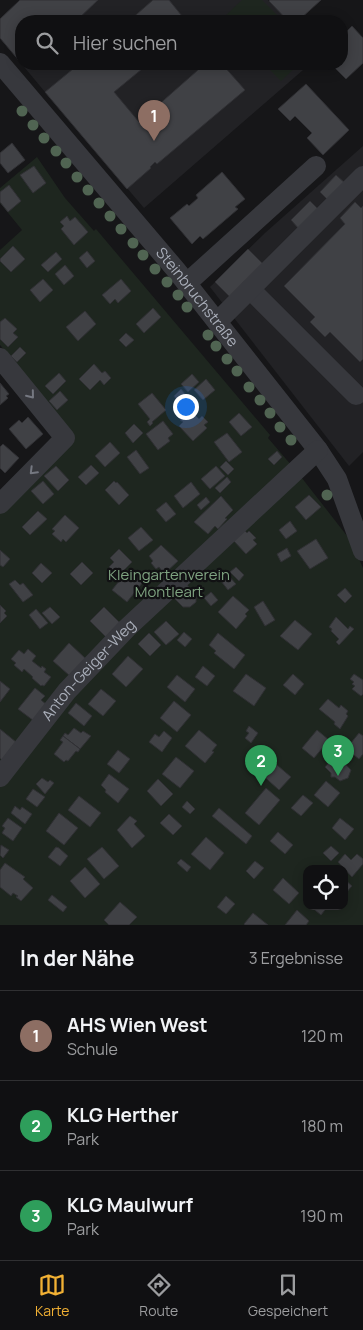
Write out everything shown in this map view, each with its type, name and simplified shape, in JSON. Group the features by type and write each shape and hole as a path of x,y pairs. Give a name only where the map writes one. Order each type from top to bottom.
{"street":[{"name":"Steinbruchstraße","path":"0,63 187,283 318,450 337,479 363,551"},
{"path":"187,283 316,166"},
{"path":"217,322 363,176"},
{"path":"250,290 356,395"},
{"path":"0,358 65,438 0,504"},
{"name":"Anton-Geiger-Weg","path":"0,777 67,692 127,628 318,450"}],"shaded area":[{"path":"20,0 268,0 282,15 15,15 15,56 0,38 0,19"},
{"path":"27,70 303,70 144,208"},
{"path":"363,146 363,452 349,466 210,287 265,233"}],"green space":[{"path":"242,0 262,0 277,15 226,15"},
{"path":"270,70 293,70 281,81"},
{"name":"Kleingartenverein Montleart","path":"37,157 65,198 94,231 96,229 270,435 268,438 351,541 363,568 363,925 0,925 0,514 71,442 72,434 0,345 0,250 22,230 0,203 0,188"}],"building":[{"path":"20,0 98,0 82,15 15,15 15,56 0,38 0,19"},
{"path":"153,0 169,0 181,15 136,15"},
{"path":"321,0 305,15 282,15 269,1"},
{"path":"352,26 363,38 363,63 346,79 337,70 348,70 348,30"},
{"path":"72,70 141,70 114,92 139,122 198,70 227,70 245,90 157,164 155,162 151,168 127,189 45,92"},
{"path":"306,84 349,130 323,155 307,138 312,133 295,116 290,121 278,109"},
{"path":"12,143 25,160 8,173 0,163 0,153"},
{"path":"34,166 46,183 33,193 20,175"},
{"path":"222,172 245,199 235,207 238,209 203,239 200,236 192,244 170,218 187,204 189,206 198,198 196,195"},
{"path":"336,175 346,184 329,201 320,192"},
{"path":"9,185 21,201 8,212 0,202 0,192"},
{"path":"310,201 318,209 299,229 291,220"},
{"path":"355,202 361,208 363,206 363,359 360,362 330,332 325,337 310,322 315,317 284,286 345,224 340,218"},
{"path":"67,216 70,221 75,217 88,232 74,245 61,229 64,226 60,222"},
{"path":"13,246 25,259 11,272 0,259"},
{"path":"248,249 263,264 230,297 215,282"},
{"path":"87,251 95,261 87,268 79,258"},
{"path":"56,252 62,259 48,272 41,265"},
{"path":"65,265 74,276 64,285 55,274"},
{"path":"43,279 53,290 40,302 30,290"},
{"path":"121,279 131,291 118,303 115,299 110,304 102,295"},
{"path":"153,308 161,317 144,333 136,324"},
{"path":"85,311 96,324 78,341 66,327"},
{"path":"5,318 17,329 13,333 18,337 8,347 0,339 0,322"},
{"path":"126,333 134,340 126,347 119,340"},
{"path":"20,347 26,353 17,362 11,356"},
{"path":"94,364 102,373 105,371 111,378 104,385 100,380 90,390 79,379"},
{"path":"59,373 66,381 53,394 45,386"},
{"path":"192,374 199,382 188,392 181,384"},
{"path":"206,379 215,390 203,400 194,390"},
{"path":"0,383 9,394 6,396 8,398 0,405"},
{"path":"181,389 186,395 178,402 174,396"},
{"path":"60,391 68,400 57,410 49,401"},
{"path":"152,393 166,410 150,426 147,422 150,419 138,404"},
{"path":"188,412 191,415 193,413 199,419 202,416 208,422 204,425 207,428 193,441 179,426 183,422 180,420"},
{"path":"239,413 252,427 241,436 229,422"},
{"path":"28,417 43,434 26,449 9,429 19,420 22,423"},
{"path":"163,421 173,434 168,438 170,441 158,450 146,434"},
{"path":"134,424 143,433 133,443 125,433"},
{"path":"227,433 242,452 229,462 214,442"},
{"path":"110,442 120,453 105,467 95,456"},
{"path":"3,444 19,458 5,473 0,468 0,447"},
{"path":"136,450 149,468 140,474 127,457"},
{"path":"277,451 282,457 274,465 268,459"},
{"path":"226,461 234,469 228,475 220,467"},
{"path":"91,465 99,473 86,485 78,477"},
{"path":"56,466 69,480 58,491 44,476"},
{"path":"216,466 225,476 210,489 201,479"},
{"path":"227,477 231,482 220,493 215,488"},
{"path":"43,481 54,494 43,504 31,491"},
{"path":"114,481 129,495 119,505 105,490"},
{"path":"191,482 200,494 183,508 174,496"},
{"path":"309,495 321,507 306,520 295,507"},
{"path":"221,496 233,510 218,529 215,526 208,534 194,522"},
{"path":"206,497 210,502 201,510 197,505"},
{"path":"166,502 176,514 166,522 156,510"},
{"path":"38,511 47,519 30,535 22,527"},
{"path":"65,515 79,528 66,542 63,539 61,542 52,534 55,531 52,529"},
{"path":"290,521 297,531 286,539 279,530"},
{"path":"141,527 153,540 139,551 128,538"},
{"path":"244,530 247,533 249,531 256,538 253,540 257,544 246,554 233,540"},
{"path":"316,539 328,558 310,569 297,551"},
{"path":"161,545 178,561 164,574 159,567 156,569 151,563 153,561 149,556"},
{"path":"287,548 291,556 281,562 277,554"},
{"path":"119,549 132,562 118,576 109,567 114,562 110,558"},
{"path":"0,550 10,559 3,567 0,565"},
{"path":"82,562 93,573 81,585 70,574"},
{"path":"41,563 52,573 42,583 32,573"},
{"path":"236,567 244,575 239,581 230,572"},
{"path":"128,570 143,582 127,602 112,590"},
{"path":"228,575 236,584 228,590 221,581"},
{"path":"15,580 20,585 23,583 33,595 23,602 9,584"},
{"path":"186,584 196,594 196,602 190,607 183,607 173,597"},
{"path":"345,588 352,596 345,603 337,595"},
{"path":"211,592 218,600 211,606 204,598"},
{"path":"233,596 249,610 245,614 247,616 236,629 218,612"},
{"path":"263,601 275,620 265,626 254,607"},
{"path":"0,605 6,611 4,613 7,616 0,623"},
{"path":"50,607 60,617 52,624 42,613"},
{"path":"104,607 121,624 106,637 90,621"},
{"path":"36,609 48,623 40,629 29,615"},
{"path":"336,617 348,629 350,626 354,629 339,645 336,642 339,639 329,627"},
{"path":"295,620 312,634 298,650 280,636"},
{"path":"166,621 179,634 166,645 154,632"},
{"path":"184,632 192,639 185,647 177,640"},
{"path":"149,633 161,645 150,656 138,644"},
{"path":"218,633 245,655 234,669 214,653 216,651 209,645"},
{"path":"69,643 86,659 70,676 53,661"},
{"path":"28,649 36,656 32,661 41,668 42,666 46,669 44,672 51,677 44,686 41,686 24,669 22,672 14,665 16,663 11,659 19,650 24,654"},
{"path":"128,656 143,669 126,687 112,674"},
{"path":"203,666 215,676 207,686 195,677"},
{"path":"246,674 266,688 254,706 233,691"},
{"path":"293,674 304,684 295,695 283,685"},
{"path":"354,674 363,680 363,694 361,696 352,689 355,686 352,684 354,682 350,679"},
{"path":"177,675 195,689 185,702 167,687"},
{"path":"0,681 10,689 0,702"},
{"path":"35,688 45,696 41,700 47,705 34,721 18,709"},
{"path":"101,689 116,701 103,716 88,704"},
{"path":"328,699 339,708 341,705 348,711 346,714 348,716 340,729 334,724 335,722 319,709"},
{"path":"174,701 191,715 177,732 160,718"},
{"path":"76,703 92,716 84,726 68,713"},
{"path":"249,726 258,733 251,743 245,738 249,733 246,731"},
{"path":"74,728 81,733 83,731 91,736 80,749 63,736 65,733 68,735"},
{"path":"0,729 16,742 2,760 0,758"},
{"path":"199,730 217,745 205,763 185,746"},
{"path":"317,730 329,740 314,758 302,748"},
{"path":"164,731 172,738 162,752 149,742 155,734 159,737"},
{"path":"359,733 363,736 363,754 359,759 346,749"},
{"path":"63,736 80,749 68,761 64,762 54,754 63,742 60,740"},
{"path":"118,750 130,759 119,773 107,764"},
{"path":"336,754 351,770 348,778 340,781 335,777 331,777 331,773 325,767"},
{"path":"176,757 194,771 180,788 162,774"},
{"path":"270,759 291,777 279,790 259,772"},
{"path":"109,774 129,789 118,803 105,792 106,790 101,785"},
{"path":"42,778 54,783 45,794 36,784"},
{"path":"158,779 173,794 161,806 147,791"},
{"path":"326,781 340,793 328,807 314,795"},
{"path":"266,788 280,800 259,825 245,813"},
{"path":"33,789 45,797 37,807 26,799"},
{"path":"303,795 313,803 301,816 291,808"},
{"path":"79,796 101,813 90,827 68,810"},
{"path":"187,801 195,809 190,814 182,807"},
{"path":"15,806 20,810 22,807 32,814 25,824 11,813"},
{"path":"219,808 252,836 246,844 212,816"},
{"path":"59,813 78,828 64,845 46,831"},
{"path":"169,814 182,826 173,835 160,823"},
{"path":"130,816 137,821 134,824 145,836 132,848 117,830"},
{"path":"8,818 22,828 13,841 2,833 5,828 2,826"},
{"path":"340,818 354,829 345,840 332,828"},
{"path":"278,832 293,845 285,854 270,841"},
{"path":"206,837 224,853 210,870 191,854"},
{"path":"1,845 9,850 3,858 0,855"},
{"path":"331,846 339,853 331,861 323,853"},
{"path":"56,847 68,856 60,866 48,857"},
{"path":"102,847 119,866 104,879 87,859"},
{"path":"345,854 351,860 357,854 363,859 363,864 352,877 348,873 348,865 341,865 338,862"},
{"path":"181,859 191,867 187,872 177,863"},
{"path":"255,861 264,868 254,879 246,871"},
{"path":"5,863 25,877 23,879 33,888 21,901 16,897 18,896 13,893 11,896 0,887 0,870"},
{"path":"85,867 100,884 85,898 70,881"},
{"path":"283,878 299,893 289,904 273,890"},
{"path":"348,882 352,886 348,890"},
{"path":"52,895 67,907 63,912 48,900"},
{"path":"226,896 235,904 226,914 217,907"},
{"path":"120,902 137,917 129,925 109,925 104,920"},
{"path":"297,910 309,921 306,925 285,925"},
{"path":"315,910 325,910 321,915"},
{"path":"253,913 268,925 245,925"}],"place":[{"name":"AHS Wien West","path":"154,141"},
{"name":"KLG Maulwurf","path":"338,776"},
{"name":"KLG Herther","path":"261,786"}]}
